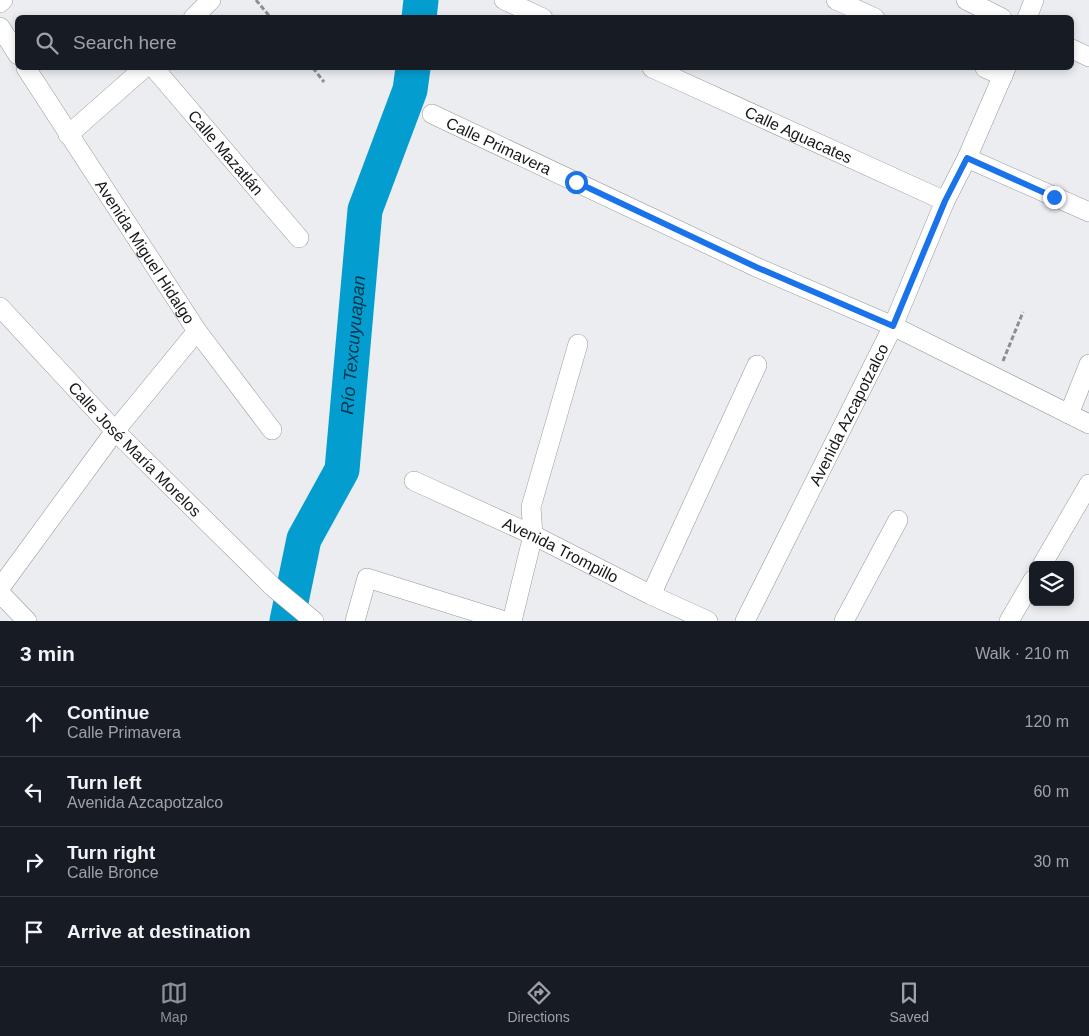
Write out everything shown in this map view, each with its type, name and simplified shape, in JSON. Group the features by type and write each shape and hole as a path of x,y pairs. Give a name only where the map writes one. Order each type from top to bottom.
{"street":[{"path":"0,3 3,0"},
{"path":"196,15 211,0"},
{"path":"504,0 536,15"},
{"path":"836,0 868,15"},
{"path":"966,0 996,15"},
{"path":"1028,15 1034,0"},
{"path":"0,27 15,50"},
{"path":"1074,50 1089,57"},
{"name":"Avenida Miguel Hidalgo","path":"27,70 197,330 272,430"},
{"path":"68,135 142,70"},
{"name":"Calle Mazatlán","path":"156,70 299,238"},
{"name":"Calle Aguacates","path":"656,70 945,201"},
{"name":"Avenida Azcapotzalco","path":"745,621 893,326 945,201 967,158 1004,72"},
{"name":"Calle Primavera","path":"432,114 756,267 893,326 1089,424"},
{"path":"967,158 1089,212"},
{"name":"Calle José María Morelos","path":"0,307 115,431 274,588 314,621"},
{"path":"0,588 115,431 197,330"},
{"path":"512,621 534,535 531,507 578,344"},
{"path":"1069,414 1089,364"},
{"path":"650,595 757,365"},
{"name":"Avenida Trompillo","path":"414,481 534,535 650,595 678,615 708,621"},
{"path":"1044,561 1089,484"},
{"path":"844,621 898,520"},
{"path":"355,621 367,578 505,621"},
{"path":"1009,621 1029,587"},
{"path":"0,593 27,621"}],"path":[{"path":"256,0 268,15"},
{"path":"315,70 324,82"},
{"path":"996,378 1023,312"}],"waterway":[{"name":"Río Texcuyuapan","path":"419,15 421,0"},
{"name":"Río Texcuyuapan","path":"287,621 304,539 342,470 365,210 410,90 413,70"}],"route":[{"path":"576,182 756,267 893,326 945,201 967,158 1054,197"}]}
